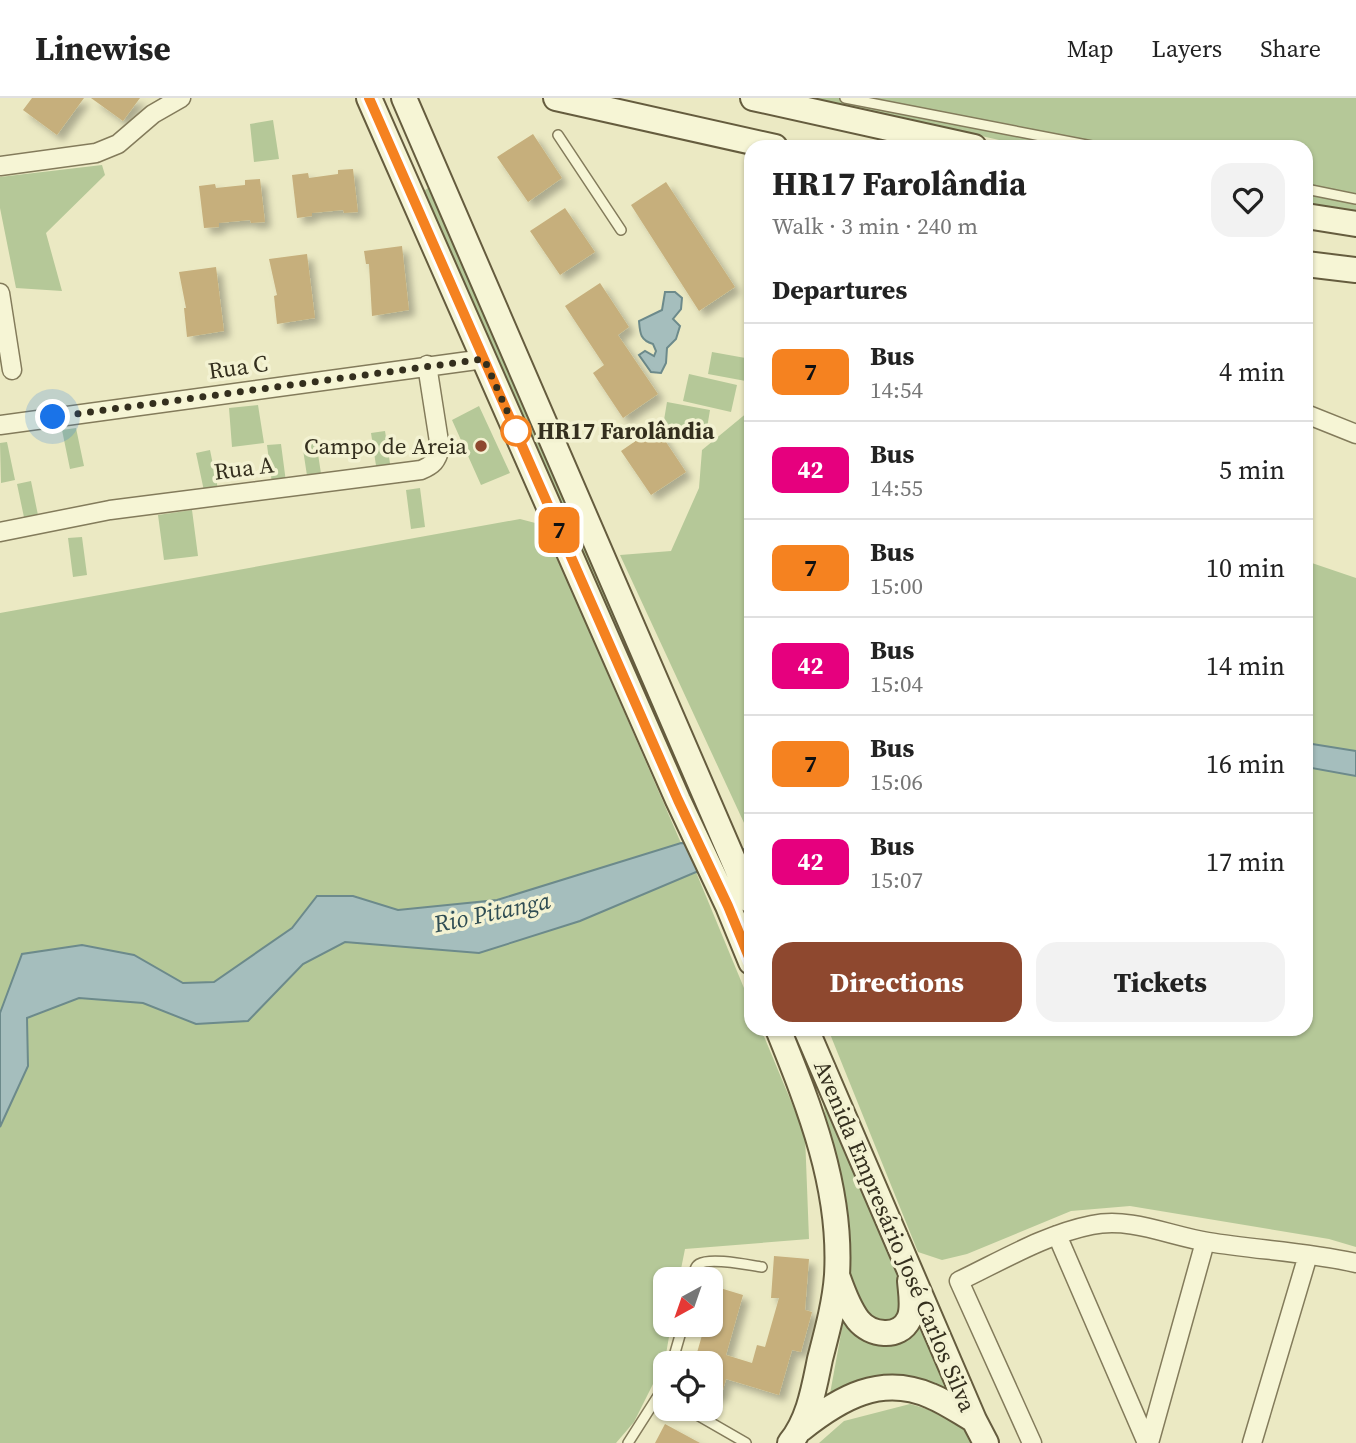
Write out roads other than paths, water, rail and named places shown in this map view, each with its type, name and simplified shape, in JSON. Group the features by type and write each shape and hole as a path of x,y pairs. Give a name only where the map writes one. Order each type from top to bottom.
{"main road":[{"path":"369,98 678,800 742,899"},
{"path":"404,98 703,787 742,899"},
{"path":"415,122 426,98"},
{"path":"556,98 744,140"},
{"path":"753,98 942,140"},
{"path":"1313,217 1356,224"},
{"path":"1317,266 1356,270"},
{"name":"Avenida Empresário José Carlos Silva","path":"781,1036 821,1142 835,1217 837,1274 830,1317 796,1436"},
{"name":"Avenida Empresário José Carlos Silva","path":"809,1036 986,1443"},
{"path":"837,1274 857,1318 865,1328 879,1333 892,1333 902,1328 910,1319 910,1270"},
{"path":"796,1436 841,1400 854,1394 884,1388 916,1390 939,1399 974,1420"}],"street":[{"path":"0,166 107,150 153,114 181,98"},
{"path":"1317,266 1356,276"},
{"path":"0,293 3,335 12,370"},
{"name":"Rua C","path":"0,425 484,359"},
{"name":"Rua A","path":"0,532 110,510 432,466 440,448 427,365"},
{"path":"1313,417 1356,433"},
{"path":"1032,1443 959,1281 1057,1235 1093,1224 1119,1224 1205,1241 1356,1263"},
{"path":"1057,1235 1148,1443"},
{"path":"1148,1443 1205,1241"},
{"path":"1252,1443 1308,1255"}],"lane":[{"path":"845,98 1061,140"},
{"path":"558,135 621,230"},
{"path":"1313,190 1356,199"},
{"path":"696,1267 701,1263 717,1262 762,1267"},
{"path":"628,1443 653,1406"},
{"path":"708,1421 746,1443"}],"water":[{"path":"665,292 675,292 682,298 681,309 673,319 680,326 676,339 667,348 666,363 661,373 651,372 639,355 645,351 654,356 656,351 653,344 642,335 639,321 662,310"},
{"path":"1313,744 1356,751 1356,776 1313,768"},
{"name":"Rio Pitanga","path":"681,843 744,849 744,875 696,872 580,921 479,953 345,942 303,964 248,1021 196,1024 143,1003 79,998 27,1018 28,1066 0,1127 0,1013 22,954 82,945 134,955 183,983 214,982 292,928 317,896 353,896 398,910 497,900"}],"place":[{"name":"HR17 Farolândia","path":"516,431"},
{"name":"Campo de Areia","path":"481,446"}]}
